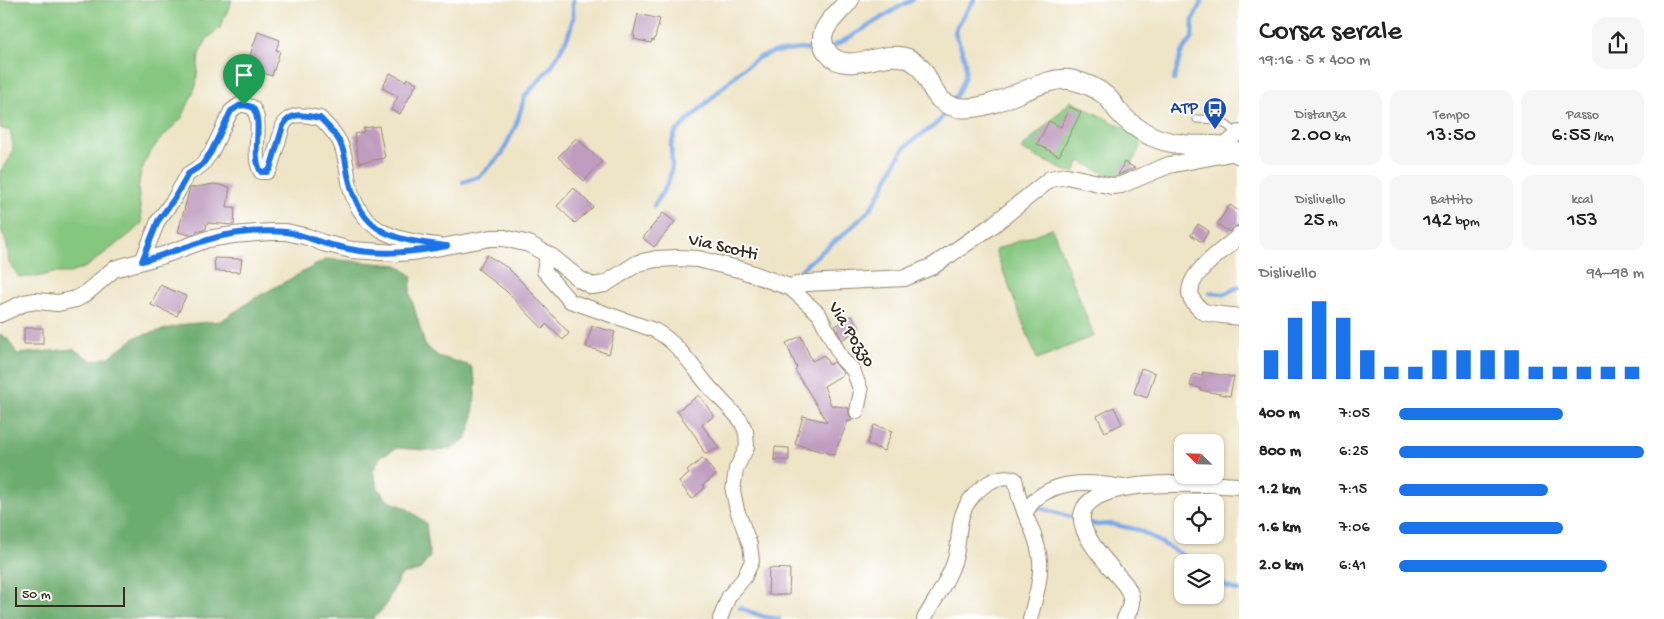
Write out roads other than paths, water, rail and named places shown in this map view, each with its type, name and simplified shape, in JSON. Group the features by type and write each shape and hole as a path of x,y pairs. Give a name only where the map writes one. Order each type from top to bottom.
{"main road":[{"path":"849,0 822,35 821,42 831,57 850,64 888,56 905,58 918,65 937,97 948,106 964,109 987,106 1052,81 1070,80 1091,86 1107,97 1120,113 1137,128 1152,136 1182,145 1235,144"}],"street":[{"path":"142,261 158,221 174,199 188,174 202,165 211,152 231,111 244,105 252,107 257,114 257,162 261,172 267,172 270,169 283,126 287,119 297,115 320,118 341,144 355,200 368,219 382,231 399,239 447,246"},
{"path":"788,288 806,283 905,278 933,266 993,226 1044,183 1058,177 1075,177 1112,186 1121,185 1169,165 1235,144"},
{"name":"Via Scotti","path":"0,314 24,303 36,301 58,303 76,299 85,294 114,269 164,255 208,239 254,233 286,232 308,236 323,243 352,250 383,253 413,252 491,238 504,238 529,244 552,257 579,279 592,286 605,284 638,264 656,259 678,258 698,259 742,270 788,288"},
{"path":"1238,237 1206,263 1193,281 1190,290 1194,303 1204,312 1239,317"},
{"path":"552,257 546,261 544,270 570,301 654,330 666,336 741,421 744,427 748,447 736,469 734,491 737,510 750,545 752,561 744,578 729,596 720,619"},
{"name":"Via Pozzo","path":"788,288 819,314 842,358 853,370 861,391 857,412"},
{"path":"924,619 954,564 961,516 966,504 980,488 998,478 1009,476 1016,479 1019,497 1036,536 1040,554 1040,579 1030,619"},
{"path":"1025,514 1035,499 1057,486 1093,482 1123,487 1196,484 1239,486"},
{"path":"1123,487 1099,495 1091,500 1085,507 1082,524 1094,546 1128,588 1131,601 1125,619"}],"lane":[{"path":"1197,119 1215,119 1227,124 1235,144"}],"waterway":[{"path":"463,182 480,176 502,154 516,125 525,96 553,64 568,36 573,19 573,0"},
{"path":"831,47 912,0"},
{"path":"952,102 965,76 965,60 955,33 957,26 974,0"},
{"path":"1174,80 1181,53 1192,38 1193,20 1202,0"},
{"path":"654,206 669,181 672,166 671,146 675,133 741,70 760,57 774,52 802,49 821,50"},
{"path":"790,281 809,262 860,220 879,196 894,164 903,150 938,122 948,109"},
{"path":"1210,293 1224,294 1239,287"},
{"path":"1034,506 1097,525 1111,524 1139,530 1181,554"},
{"path":"1224,584 1239,591"},
{"path":"740,608 765,617 779,619"}],"place":[{"name":"ATP","path":"1215,130"}]}
